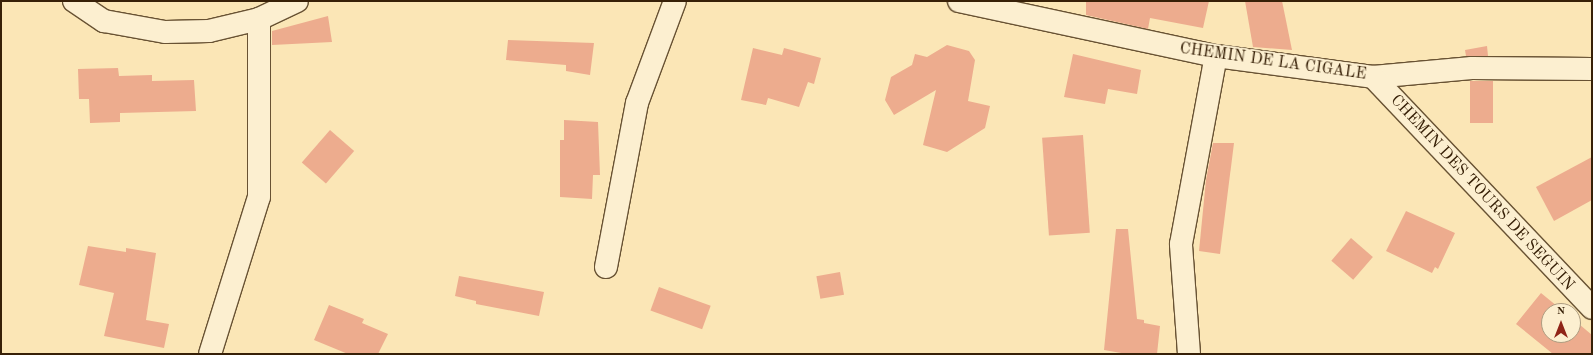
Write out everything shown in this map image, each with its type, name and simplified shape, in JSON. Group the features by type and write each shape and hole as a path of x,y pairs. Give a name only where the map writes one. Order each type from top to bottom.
{"street":[{"path":"74,1 104,21 165,32 209,31 259,19 297,1"},
{"path":"606,267 637,103 675,1"},
{"name":"CHEMIN DE LA CIGALE","path":"958,1 1216,56 1373,77 1472,68 1592,69"},
{"path":"210,354 259,197 259,19"},
{"path":"1189,354 1181,244 1216,56"},
{"name":"CHEMIN DES TOURS DE SEGUIN","path":"1373,77 1592,308"}],"building":[{"path":"1086,1 1209,1 1203,28 1150,18 1148,29 1086,15"},
{"path":"1245,1 1282,1 1292,50 1253,47"},
{"path":"328,16 332,42 272,45 272,31"},
{"path":"508,40 594,43 590,75 566,71 566,65 506,60"},
{"path":"947,45 969,51 975,60 968,101 990,106 985,128 947,152 923,145 936,90 894,115 885,100 891,77 912,65 915,54 927,57"},
{"path":"1487,46 1488,56 1466,56 1465,50"},
{"path":"753,48 782,55 784,48 821,58 814,84 808,82 799,107 768,98 766,105 741,100"},
{"path":"1073,54 1141,70 1137,94 1108,89 1105,104 1064,97"},
{"path":"118,68 119,76 152,75 152,81 194,80 196,111 120,113 120,122 90,123 89,99 79,99 78,69"},
{"path":"1470,81 1493,81 1493,123 1470,123"},
{"path":"564,120 598,122 600,175 593,175 592,199 560,197 560,140 564,140"},
{"path":"330,130 354,151 326,183 302,162"},
{"path":"1083,135 1090,233 1049,236 1042,138"},
{"path":"1213,143 1234,143 1220,254 1199,251 1206,180"},
{"path":"1592,157 1592,200 1554,221 1536,187"},
{"path":"1406,211 1455,233 1438,269 1435,267 1432,273 1386,251"},
{"path":"1116,229 1128,229 1137,319 1144,320 1144,323 1160,326 1157,354 1127,354 1104,350"},
{"path":"1351,238 1373,257 1353,280 1331,261"},
{"path":"88,246 126,252 126,248 156,253 146,320 169,324 164,348 104,336 114,293 79,285"},
{"path":"840,272 844,295 820,299 816,276"},
{"path":"459,276 544,292 539,316 476,304 476,301 455,296"},
{"path":"659,287 711,306 702,329 650,310"},
{"path":"1541,293 1553,303 1541,303 1541,343 1581,343 1581,326 1592,335 1592,354 1553,354 1516,324"},
{"path":"329,305 364,319 362,323 388,334 378,354 348,354 314,340"}]}
